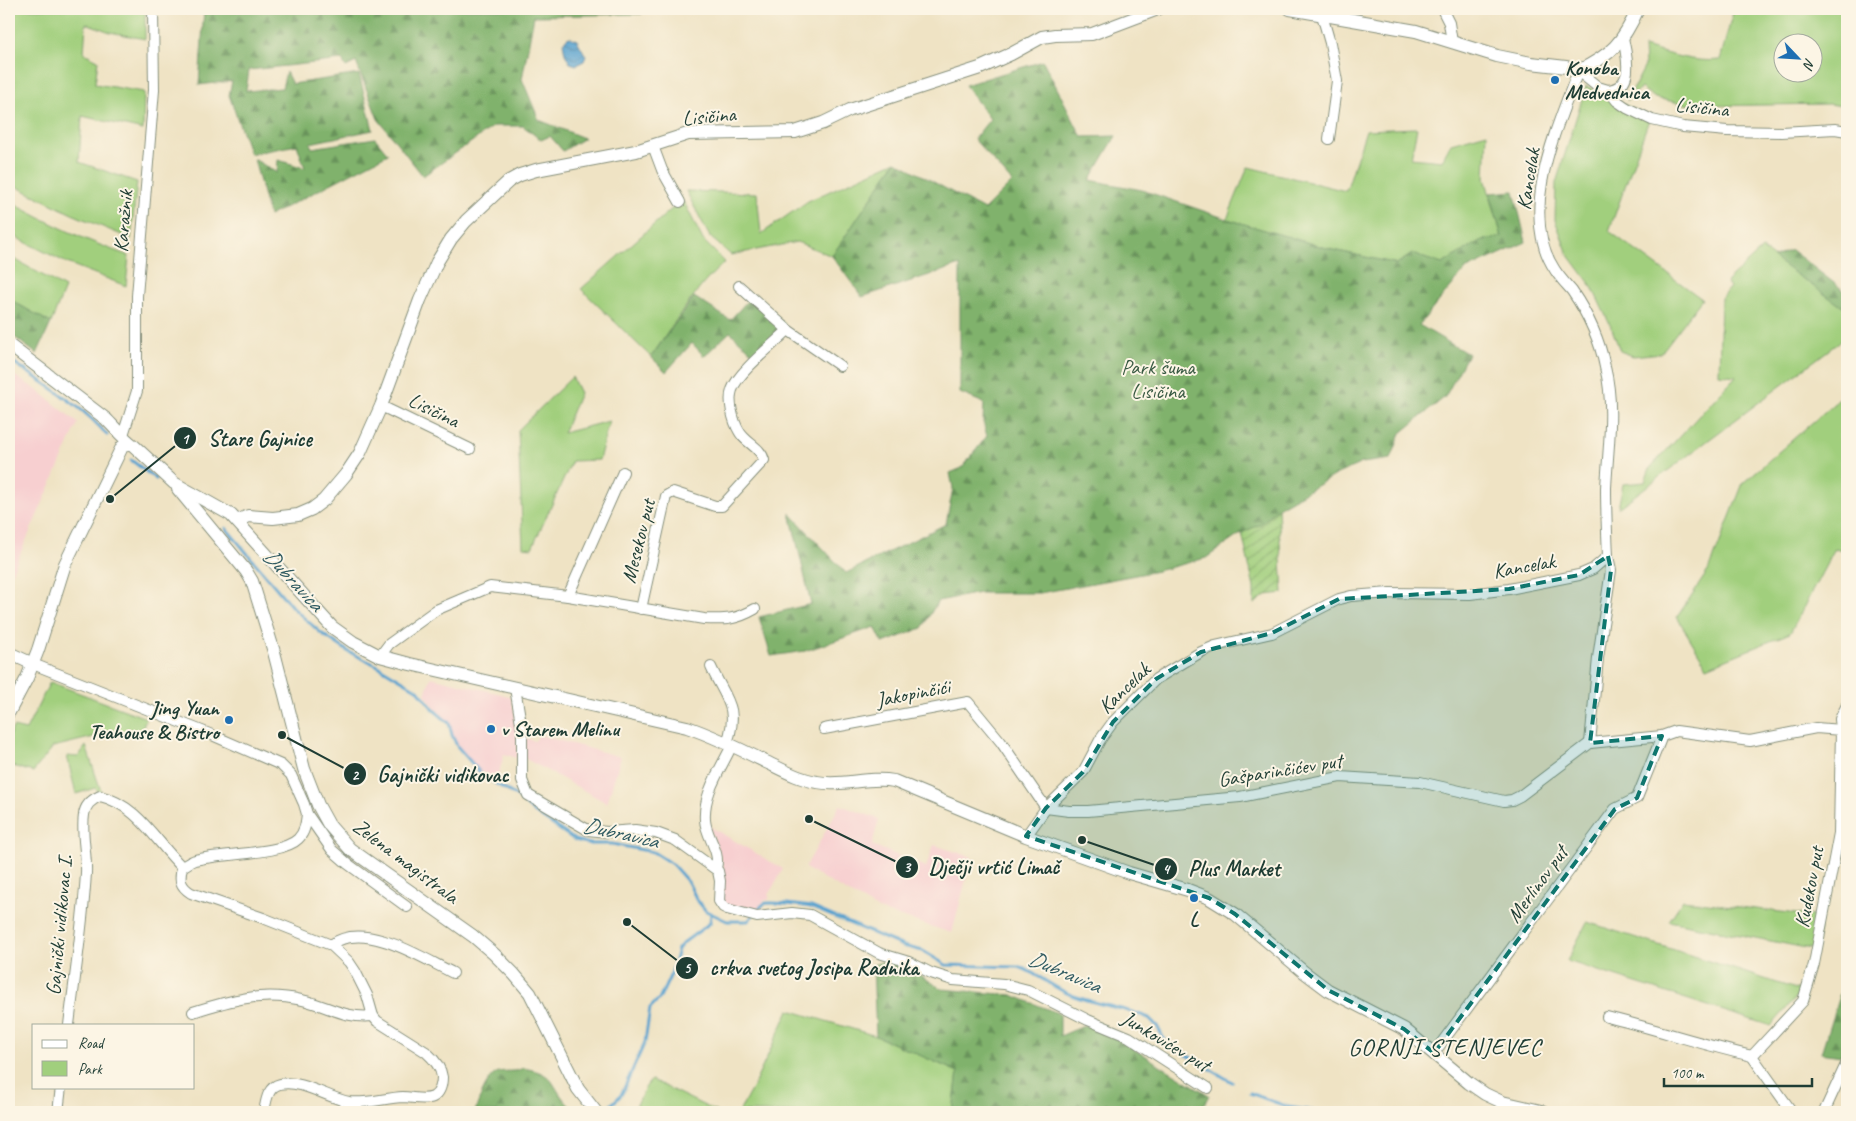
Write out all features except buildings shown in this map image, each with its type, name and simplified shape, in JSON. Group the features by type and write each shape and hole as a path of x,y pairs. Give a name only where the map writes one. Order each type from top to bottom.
{"street":[{"name":"Karažnik","path":"9,712 33,664 65,564 122,447 137,391 137,296 154,90 153,9"},
{"name":"Lisičina","path":"237,521 248,516 273,518 298,515 312,509 324,500 346,474 360,454 381,406 420,300 437,262 466,221 509,181 536,170 636,151 688,134 795,132 823,123 850,110 980,68 1042,37 1092,34 1158,9"},
{"name":"Lisičina","path":"1290,9 1416,31 1497,56 1531,64 1566,67 1578,71 1598,87 1608,90 1617,101 1639,115 1683,127 1727,131 1781,132 1835,129 1847,131"},
{"path":"1442,9 1449,23 1452,42"},
{"path":"1578,71 1600,59 1623,38 1638,9"},
{"path":"1322,15 1337,81 1329,139"},
{"path":"1608,90 1620,86 1626,78 1628,70 1623,38"},
{"name":"Kancelak","path":"1026,836 1046,808 1082,772 1100,740 1113,722 1156,679 1201,652 1215,646 1272,633 1339,599 1390,593 1470,594 1509,589 1580,575 1593,570 1608,556 1606,489 1610,390 1606,368 1601,350 1587,318 1573,292 1554,270 1541,238 1539,218 1545,172 1555,134 1578,71"},
{"path":"653,146 662,170 680,202"},
{"path":"738,286 788,330 840,366"},
{"name":"Mesekov put","path":"641,609 666,496 673,492 715,506 722,506 764,460 763,454 739,433 734,420 732,390 740,376 788,330"},
{"path":"9,345 76,395 174,483 224,510 237,521 313,609 332,627 353,642 380,656 687,726 730,744 797,777 818,782 840,783 877,779 894,780 1026,836 1129,873 1209,898 1235,914 1328,990 1404,1029 1468,1083 1485,1094 1502,1102 1545,1112"},
{"name":"Lisičina","path":"381,406 470,449"},
{"name":"Mesekov put","path":"568,596 623,472"},
{"name":"Zelena magistrala","path":"174,483 246,571 252,581 274,652 304,770 318,805 329,825 350,849 473,936 514,974 530,993 578,1089 596,1112"},
{"path":"207,523 215,514 224,510"},
{"path":"1608,556 1611,570 1598,658 1590,744 1662,736 1676,731 1750,741 1816,728 1844,729"},
{"name":"Mesekov put","path":"380,656 389,644 436,610 490,587 568,596 704,619 726,620 741,617 755,609"},
{"path":"9,653 281,765 292,775 307,814 332,850 348,864 407,906"},
{"path":"711,667 733,715 730,744"},
{"path":"515,688 522,729 522,780 528,795 588,830 607,832 635,830 656,833 675,840 716,868"},
{"name":"Jakopinčići","path":"824,729 968,702 1001,742 1046,808"},
{"name":"Kudekov put","path":"1752,1056 1803,1001 1814,964 1839,833 1844,729 1840,719 1847,705"},
{"name":"Merlinov put","path":"1434,1053 1615,809 1637,798 1662,736"},
{"name":"Junkovićev put","path":"730,744 704,806 705,823 718,858 716,868 720,876 719,901 727,909 757,917 792,913 810,915 879,953 909,962 932,973 953,980 1004,984 1028,990 1088,1020 1129,1037 1208,1088"},
{"name":"Gašparinčićev put","path":"1046,808 1069,812 1221,799 1262,793 1340,777 1420,782 1504,801 1520,796 1590,744"},
{"name":"Gajnički vidikovac I.","path":"69,1024 84,904 86,866 84,817 86,807 92,799 100,796 121,804 137,817 182,868"},
{"path":"264,1112 269,1092 280,1084 287,1083 301,1086 351,1102 403,1097 433,1097 442,1085 441,1073 433,1058 410,1041 382,1025 373,1016 367,995 355,971 349,962 330,945 263,918 191,893 183,888 179,878 182,868 193,860 279,848 290,844 302,833 307,814"},
{"path":"330,945 343,937 366,936 384,941 453,973"},
{"path":"193,1012 238,999 264,996 304,1001 353,1017 373,1016"},
{"path":"1607,1017 1654,1028 1711,1047 1752,1056 1792,1112"},
{"path":"1824,1112 1847,1062"},
{"path":"58,1112 61,1088"}],"highlighted area":[{"path":"1608,556 1611,570 1590,743 1662,736 1637,798 1615,809 1434,1053 1404,1029 1328,990 1235,914 1209,898 1026,836 1046,808 1083,772 1113,722 1156,679 1201,652 1272,633 1339,599 1509,589 1579,575"}],"shaded area":[{"path":"9,372 40,392 78,423 9,579"},
{"path":"431,677 511,698 518,727 517,758 504,754 497,780 475,767 453,736 450,722 436,709 425,694"},
{"path":"539,735 621,757 607,803 524,758 525,738 535,741"},
{"path":"840,805 879,819 872,845 926,867 934,845 972,857 952,933 879,910 805,868"},
{"path":"709,826 783,869 769,894 769,900 765,900 752,913 729,907 722,901 723,864"}],"green space":[{"path":"9,9 145,9 145,39 110,32 86,23 84,53 98,60 95,84 144,92 143,130 82,116 79,162 137,182 131,239 72,214 9,183"},
{"path":"204,9 642,9 642,14 534,16 522,79 539,120 584,138 563,151 550,136 541,140 523,126 494,126 423,176 378,119 356,62 346,67 342,60 249,70 246,91 282,88 286,72 292,84 359,74 373,130 310,143 312,148 375,138 388,154 269,216 254,159 277,173 278,160 305,168 297,145 250,154 229,95 232,81 199,85"},
{"path":"1734,9 1847,9 1847,107 1830,104 1695,106 1655,98 1641,88 1627,101 1645,66 1644,47 1672,55 1710,61 1720,60"},
{"name":"Park šuma Lisičina","path":"1043,61 1082,137 1116,136 1090,180 1142,190 1227,219 1333,250 1397,264 1412,254 1442,264 1480,241 1502,237 1490,193 1514,191 1526,242 1465,270 1419,325 1468,354 1445,397 1401,433 1391,459 1362,463 1335,475 1278,508 1261,524 1242,533 1206,558 1157,571 1040,593 980,593 938,601 922,628 883,643 875,627 805,651 771,656 759,617 811,604 790,513 846,573 946,524 953,488 950,473 962,468 987,436 983,422 984,403 960,393 960,265 862,297 832,256 896,161 984,210 1012,182 974,139 990,119 965,85"},
{"path":"1586,86 1650,117 1609,231 1702,299 1661,353 1633,356 1620,351 1612,329 1591,285 1568,254 1555,220 1556,183"},
{"path":"1417,128 1411,158 1442,161 1451,143 1487,133 1485,178 1502,237 1480,241 1442,264 1412,254 1398,264 1333,250 1227,219 1248,167 1346,191 1366,130"},
{"path":"896,161 832,256 797,242 731,255 710,237 686,191 757,193 761,234 808,201"},
{"path":"9,201 68,231 129,256 126,286 67,263 9,234"},
{"path":"684,202 703,240 725,262 694,295 651,357 581,289 675,206"},
{"path":"1762,249 1847,310 1847,334 1838,343 1618,508 1623,484 1645,482 1650,468 1736,376 1719,374 1721,298 1730,287 1726,282"},
{"path":"1791,250 1847,293 1847,310 1773,258"},
{"path":"9,256 65,288 51,323 9,299"},
{"path":"694,297 730,320 750,298 785,324 757,357 730,332 704,356 692,343 666,372 651,357"},
{"path":"9,299 51,323 37,354 9,333"},
{"path":"572,377 580,393 563,433 609,421 599,460 572,461 532,548 523,547 518,430"},
{"path":"1846,393 1847,551 1835,548 1790,633 1707,667 1677,617 1710,568 1743,483"},
{"path":"1278,508 1283,593 1266,595 1254,604 1254,588 1242,533 1261,524"},
{"path":"50,682 146,718 140,735 98,736 53,747 33,772 9,765 9,739 13,727 26,730"},
{"path":"86,746 101,791 99,792 95,788 76,794 67,756 78,757"},
{"path":"1683,900 1821,917 1816,950 1669,921"},
{"path":"1587,922 1802,991 1771,1026 1567,961"},
{"path":"893,958 942,989 1012,995 1060,1014 1060,1036 1091,1023 1209,1095 1200,1112 953,1112 958,1072 876,1036 873,965"},
{"path":"1847,981 1847,1027 1841,1056 1821,1053 1839,996"},
{"path":"789,1010 876,1036 958,1072 953,1112 739,1112 754,1085"},
{"path":"523,1068 548,1077 563,1099 580,1112 475,1112 484,1089 495,1074"},
{"path":"652,1080 717,1112 632,1112 646,1086"}],"water":[{"path":"570,37 577,40 586,56 584,61 576,65 570,63 565,54 563,43"}],"waterway":[{"name":"Dubravica","path":"9,359 73,403 107,435"},
{"name":"Dubravica","path":"131,460 156,479"},
{"name":"Dubravica","path":"226,528 293,608 321,633 349,652 378,666 418,690 434,710 449,723 457,746 483,776 518,797 534,812 575,840 590,844 612,844 653,852 672,864 688,882 697,900 706,911 727,921 748,921 767,903 811,907 903,946 923,951 946,965 1019,967 1074,996 1149,1018 1157,1026 1166,1043 1232,1082"},
{"path":"607,1109 621,1095 645,1042 650,1008 660,998 672,972 678,949 683,943 710,923 711,913"},
{"name":"Dubravica","path":"1250,1093 1288,1107 1320,1112"}],"place":[{"name":"Konoba Medvednica","path":"1555,80"},
{"name":"Stare Gajnice","path":"110,499"},
{"name":"Jing Yuan Teahouse & Bistro","path":"229,720"},
{"name":"v Starem Melinu","path":"491,729"},
{"name":"Gajnički vidikovac","path":"282,735"},
{"name":"Dječji vrtić Limač","path":"809,819"},
{"name":"Plus Market","path":"1082,840"},
{"name":"L","path":"1194,898"},
{"name":"crkva svetog Josipa Radnika","path":"627,922"}],"district":[{"name":"GORNJI STENJEVEC","path":"1445,1047"}]}
